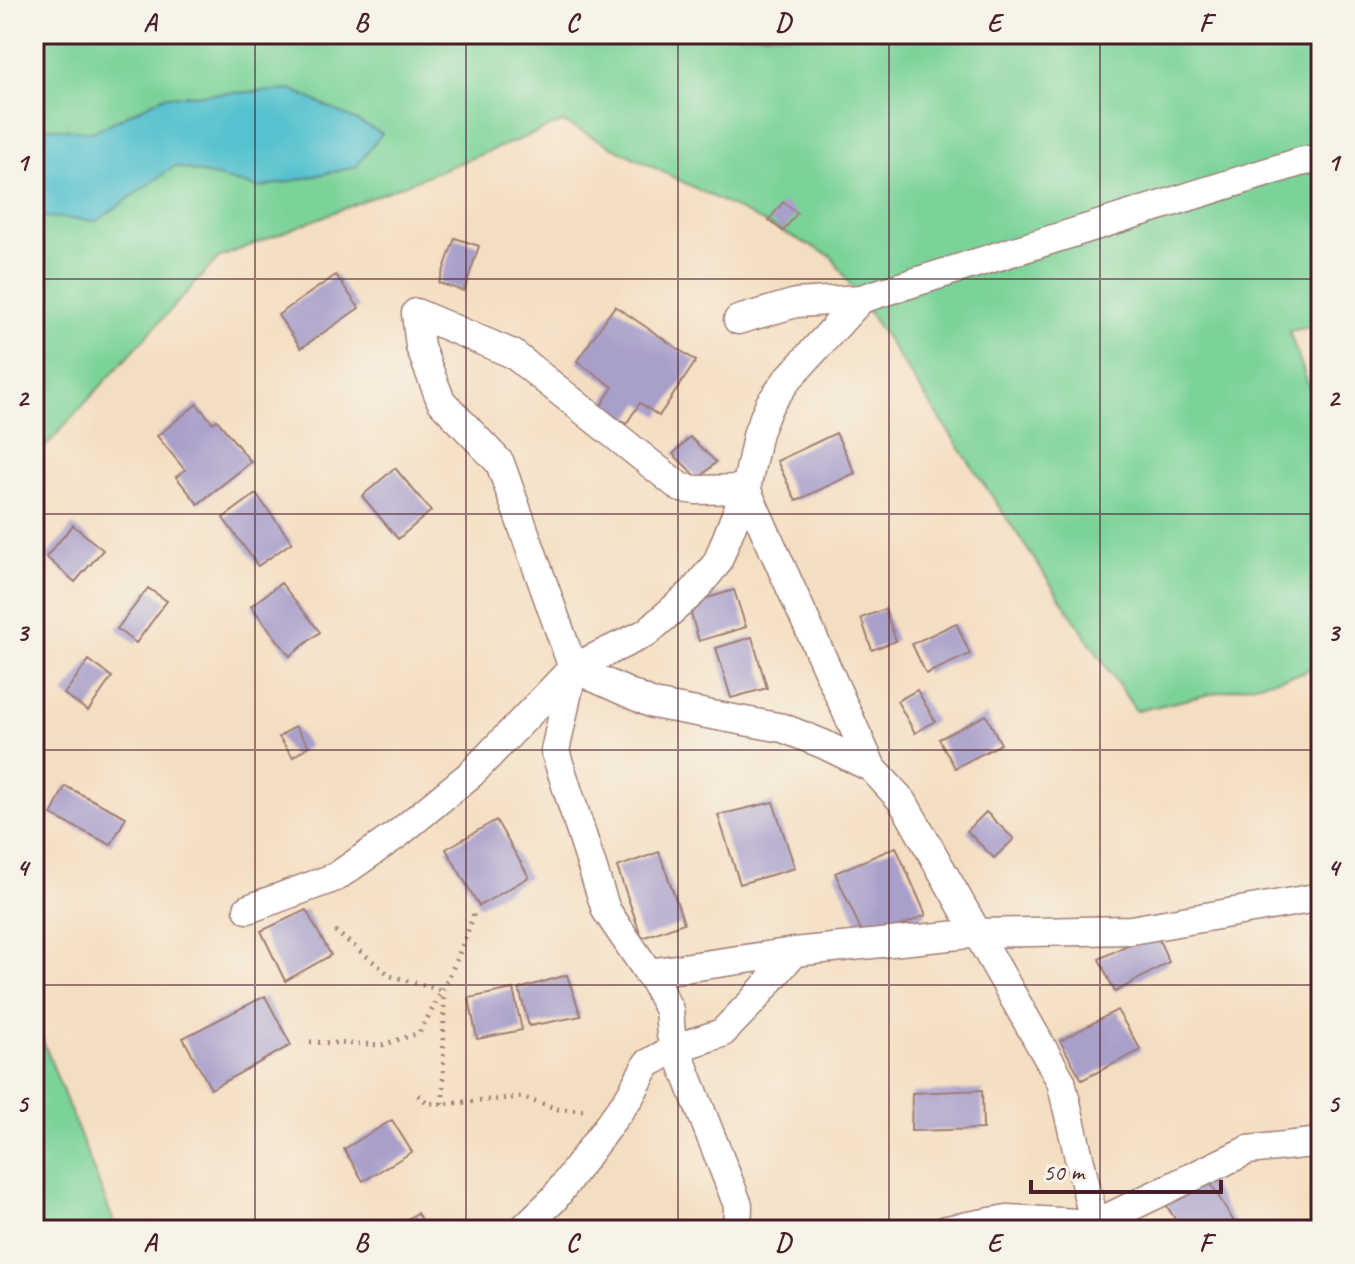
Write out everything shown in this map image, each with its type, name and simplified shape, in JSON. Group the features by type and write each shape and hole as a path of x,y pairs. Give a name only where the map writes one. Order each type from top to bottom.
{"street":[{"path":"738,320 796,303 861,299 1321,158"},
{"path":"248,909 336,877 399,833 472,773 573,668 646,633 693,592 717,563 746,489 758,432 769,405 787,380 861,299"},
{"path":"737,1230 738,1205 671,1035 669,1010 654,981 606,910 555,751 573,668 500,463 441,401 420,347 416,313 513,354 681,488 746,489"},
{"path":"746,489 872,768 903,802 1061,1081 1099,1228"},
{"path":"573,668 653,704 783,728 872,768"},
{"path":"648,973 794,952 978,933 1131,930 1321,897"},
{"path":"522,1230 554,1199 630,1096 647,1064 676,1048 722,1033 794,952"},
{"path":"946,1230 1007,1219 1099,1228 1248,1150 1321,1142"}],"path":[{"path":"310,1042 382,1045 419,1033 444,991 474,913"},
{"path":"335,931 391,976 444,991"},
{"path":"443,1104 444,991"},
{"path":"418,1095 428,1103 443,1104 521,1097 558,1109 587,1111 630,1096"}],"green space":[{"path":"34,34 1321,34 1321,325 1289,331 1321,420 1321,660 1303,673 1136,711 831,256 563,122 218,258 34,459"},
{"path":"34,1018 117,1230 34,1230"}],"water":[{"path":"293,90 382,133 356,167 259,188 175,166 97,221 34,216 34,126 93,132 165,96"}],"building":[{"path":"783,202 797,213 783,231 769,220"},
{"path":"455,238 479,246 464,291 439,283"},
{"path":"336,275 359,308 301,348 278,315"},
{"path":"615,306 696,361 659,416 640,403 626,424 600,407 613,387 577,361"},
{"path":"197,404 213,423 217,420 251,462 198,504 176,477 185,470 157,436"},
{"path":"836,433 855,473 796,501 777,461"},
{"path":"690,437 716,462 699,479 673,454"},
{"path":"395,468 431,511 398,539 362,496"},
{"path":"256,494 292,542 258,566 223,518"},
{"path":"73,525 103,550 75,582 46,557"},
{"path":"281,583 320,632 290,656 251,606"},
{"path":"148,588 167,601 136,643 117,629"},
{"path":"734,590 746,627 699,641 688,604"},
{"path":"885,609 896,641 872,650 861,618"},
{"path":"956,623 970,654 926,674 912,644"},
{"path":"752,637 767,688 731,698 716,648"},
{"path":"89,660 112,677 88,711 64,694"},
{"path":"917,690 935,721 915,733 897,701"},
{"path":"986,715 1001,744 955,768 939,739"},
{"path":"295,726 309,746 293,757 279,737"},
{"path":"65,786 126,817 111,845 51,815"},
{"path":"773,802 795,868 740,884 718,815"},
{"path":"986,812 1014,839 994,858 967,831"},
{"path":"496,820 529,877 479,906 446,849"},
{"path":"896,847 926,915 866,941 835,873"},
{"path":"659,852 684,923 642,938 617,867"},
{"path":"306,910 331,955 285,981 261,931"},
{"path":"1155,931 1169,962 1115,992 1099,959"},
{"path":"567,975 581,1016 529,1026 519,989"},
{"path":"513,989 522,1030 477,1039 469,998"},
{"path":"265,996 291,1045 211,1089 183,1038"},
{"path":"1117,1010 1141,1050 1082,1080 1060,1041"},
{"path":"982,1090 983,1129 911,1131 912,1093"},
{"path":"392,1120 412,1152 363,1181 344,1149"},
{"path":"1205,1174 1239,1230 1182,1230 1163,1200"},
{"path":"417,1213 429,1230 391,1230"}]}
